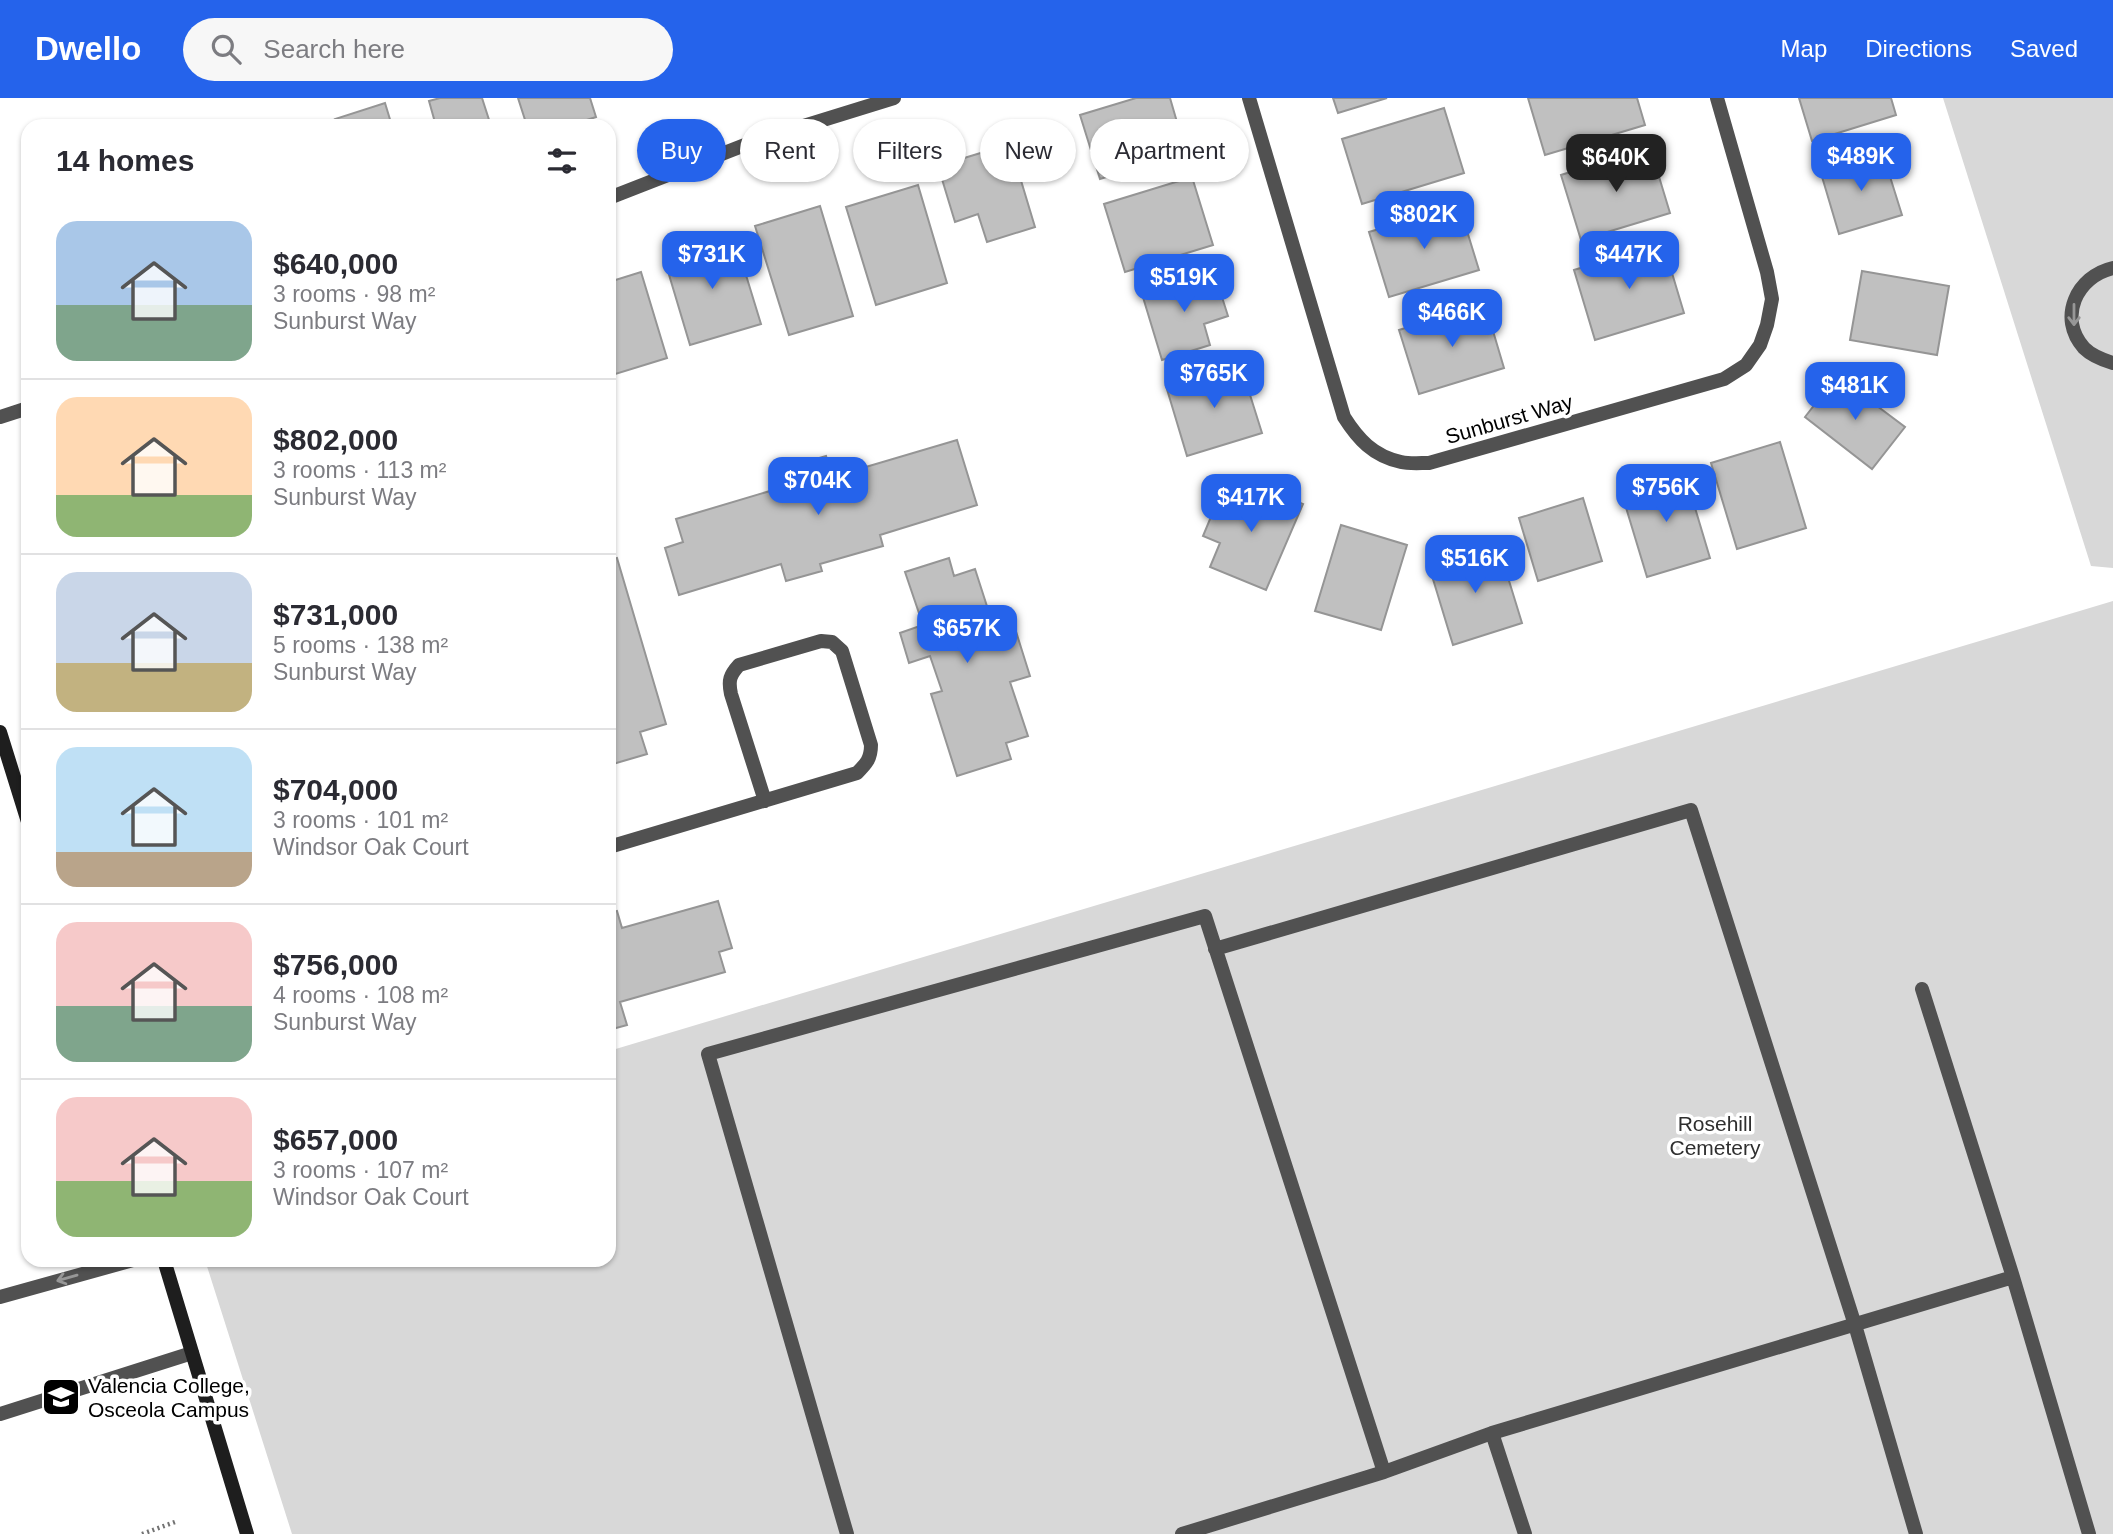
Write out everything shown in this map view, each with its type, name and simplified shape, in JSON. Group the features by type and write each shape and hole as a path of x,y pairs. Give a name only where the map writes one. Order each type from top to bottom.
{"street":[{"path":"616,195 755,141 894,98"},
{"name":"Sunburst Way","path":"1249,98 1344,417 1359,440 1378,453 1401,462 1429,463 1724,379 1746,365 1760,345 1768,326 1772,299 1767,272 1717,98"},
{"path":"2113,268 2089,278 2079,289 2073,304 2072,319 2076,334 2085,348 2098,358 2113,363"},
{"path":"0,417 21,410"},
{"path":"616,845 765,801 857,773 868,763 871,745 842,651 832,642 821,641 739,665 728,681 765,801"},
{"path":"0,732 21,800"},
{"path":"1215,949 1691,810 1855,1325 1916,1534"},
{"path":"847,1534 708,1054 1205,916 1384,1472"},
{"path":"1922,989 2013,1277 2089,1534"},
{"path":"0,1297 108,1267"},
{"path":"166,1267 247,1534"},
{"path":"1182,1534 1384,1472 1492,1433 2013,1277"},
{"path":"0,1414 192,1353"},
{"path":"1492,1433 1525,1534"}],"path":[{"path":"142,1534 175,1522"}],"green space":[{"path":"1943,98 2113,98 2113,568 2091,566"},
{"name":"Rosehill Cemetery","path":"2113,601 2113,1534 292,1534 207,1267 616,1267 616,1049"}],"building":[{"path":"440,98 482,98 489,119 434,119 429,101"},
{"path":"518,98 590,98 596,117 590,119 525,119"},
{"path":"1136,98 1170,98 1176,119 1090,119 1090,147 1080,115"},
{"path":"1333,98 1387,98 1338,113"},
{"path":"1528,98 1637,98 1645,125 1545,155"},
{"path":"1799,98 1891,98 1896,115 1812,141"},
{"path":"385,103 390,119 335,119"},
{"path":"1444,108 1464,173 1362,204 1342,139"},
{"path":"1650,147 1670,213 1581,240 1561,175"},
{"path":"1882,151 1902,215 1839,234 1820,170"},
{"path":"980,153 980,182 1021,182 1035,227 987,242 978,214 955,222 943,182 966,182 966,157"},
{"path":"1176,182 1194,182 1213,245 1125,272 1104,204"},
{"path":"918,185 947,283 876,305 846,207"},
{"path":"1459,205 1479,270 1389,297 1369,232"},
{"path":"820,206 853,316 789,335 755,226"},
{"path":"734,236 761,324 690,345 664,258"},
{"path":"1663,243 1684,313 1595,340 1574,270"},
{"path":"1862,271 1949,286 1937,355 1850,340"},
{"path":"641,272 667,358 616,374 616,280"},
{"path":"1214,272 1228,316 1204,324 1210,345 1162,360 1142,294"},
{"path":"1485,304 1504,368 1419,394 1399,330"},
{"path":"1240,363 1262,433 1187,456 1166,386"},
{"path":"1837,376 1905,427 1872,469 1805,417"},
{"path":"957,440 977,505 880,535 883,546 820,564 822,571 786,581 781,564 679,595 665,548 683,542 676,519 780,488 775,471 826,456 832,477"},
{"path":"1780,442 1806,528 1737,549 1711,463"},
{"path":"1684,471 1710,558 1647,577 1621,491"},
{"path":"1223,488 1258,502 1264,488 1303,504 1266,590 1210,567 1220,543 1203,536"},
{"path":"1583,498 1602,561 1538,581 1519,518"},
{"path":"1341,525 1407,545 1381,630 1315,611"},
{"path":"1498,545 1522,623 1453,645 1429,566"},
{"path":"616,558 666,724 640,732 647,754 616,763"},
{"path":"949,558 954,576 975,569 994,628 1013,622 1030,676 1010,682 1028,736 1006,743 1011,759 957,776 931,694 942,691 930,656 909,663 900,633 923,625 905,572"},
{"path":"718,901 732,948 719,952 725,972 620,1002 627,1025 616,1028 616,911 622,928"}],"place":[{"name":"Valencia College, Osceola Campus","path":"61,1397"}]}
